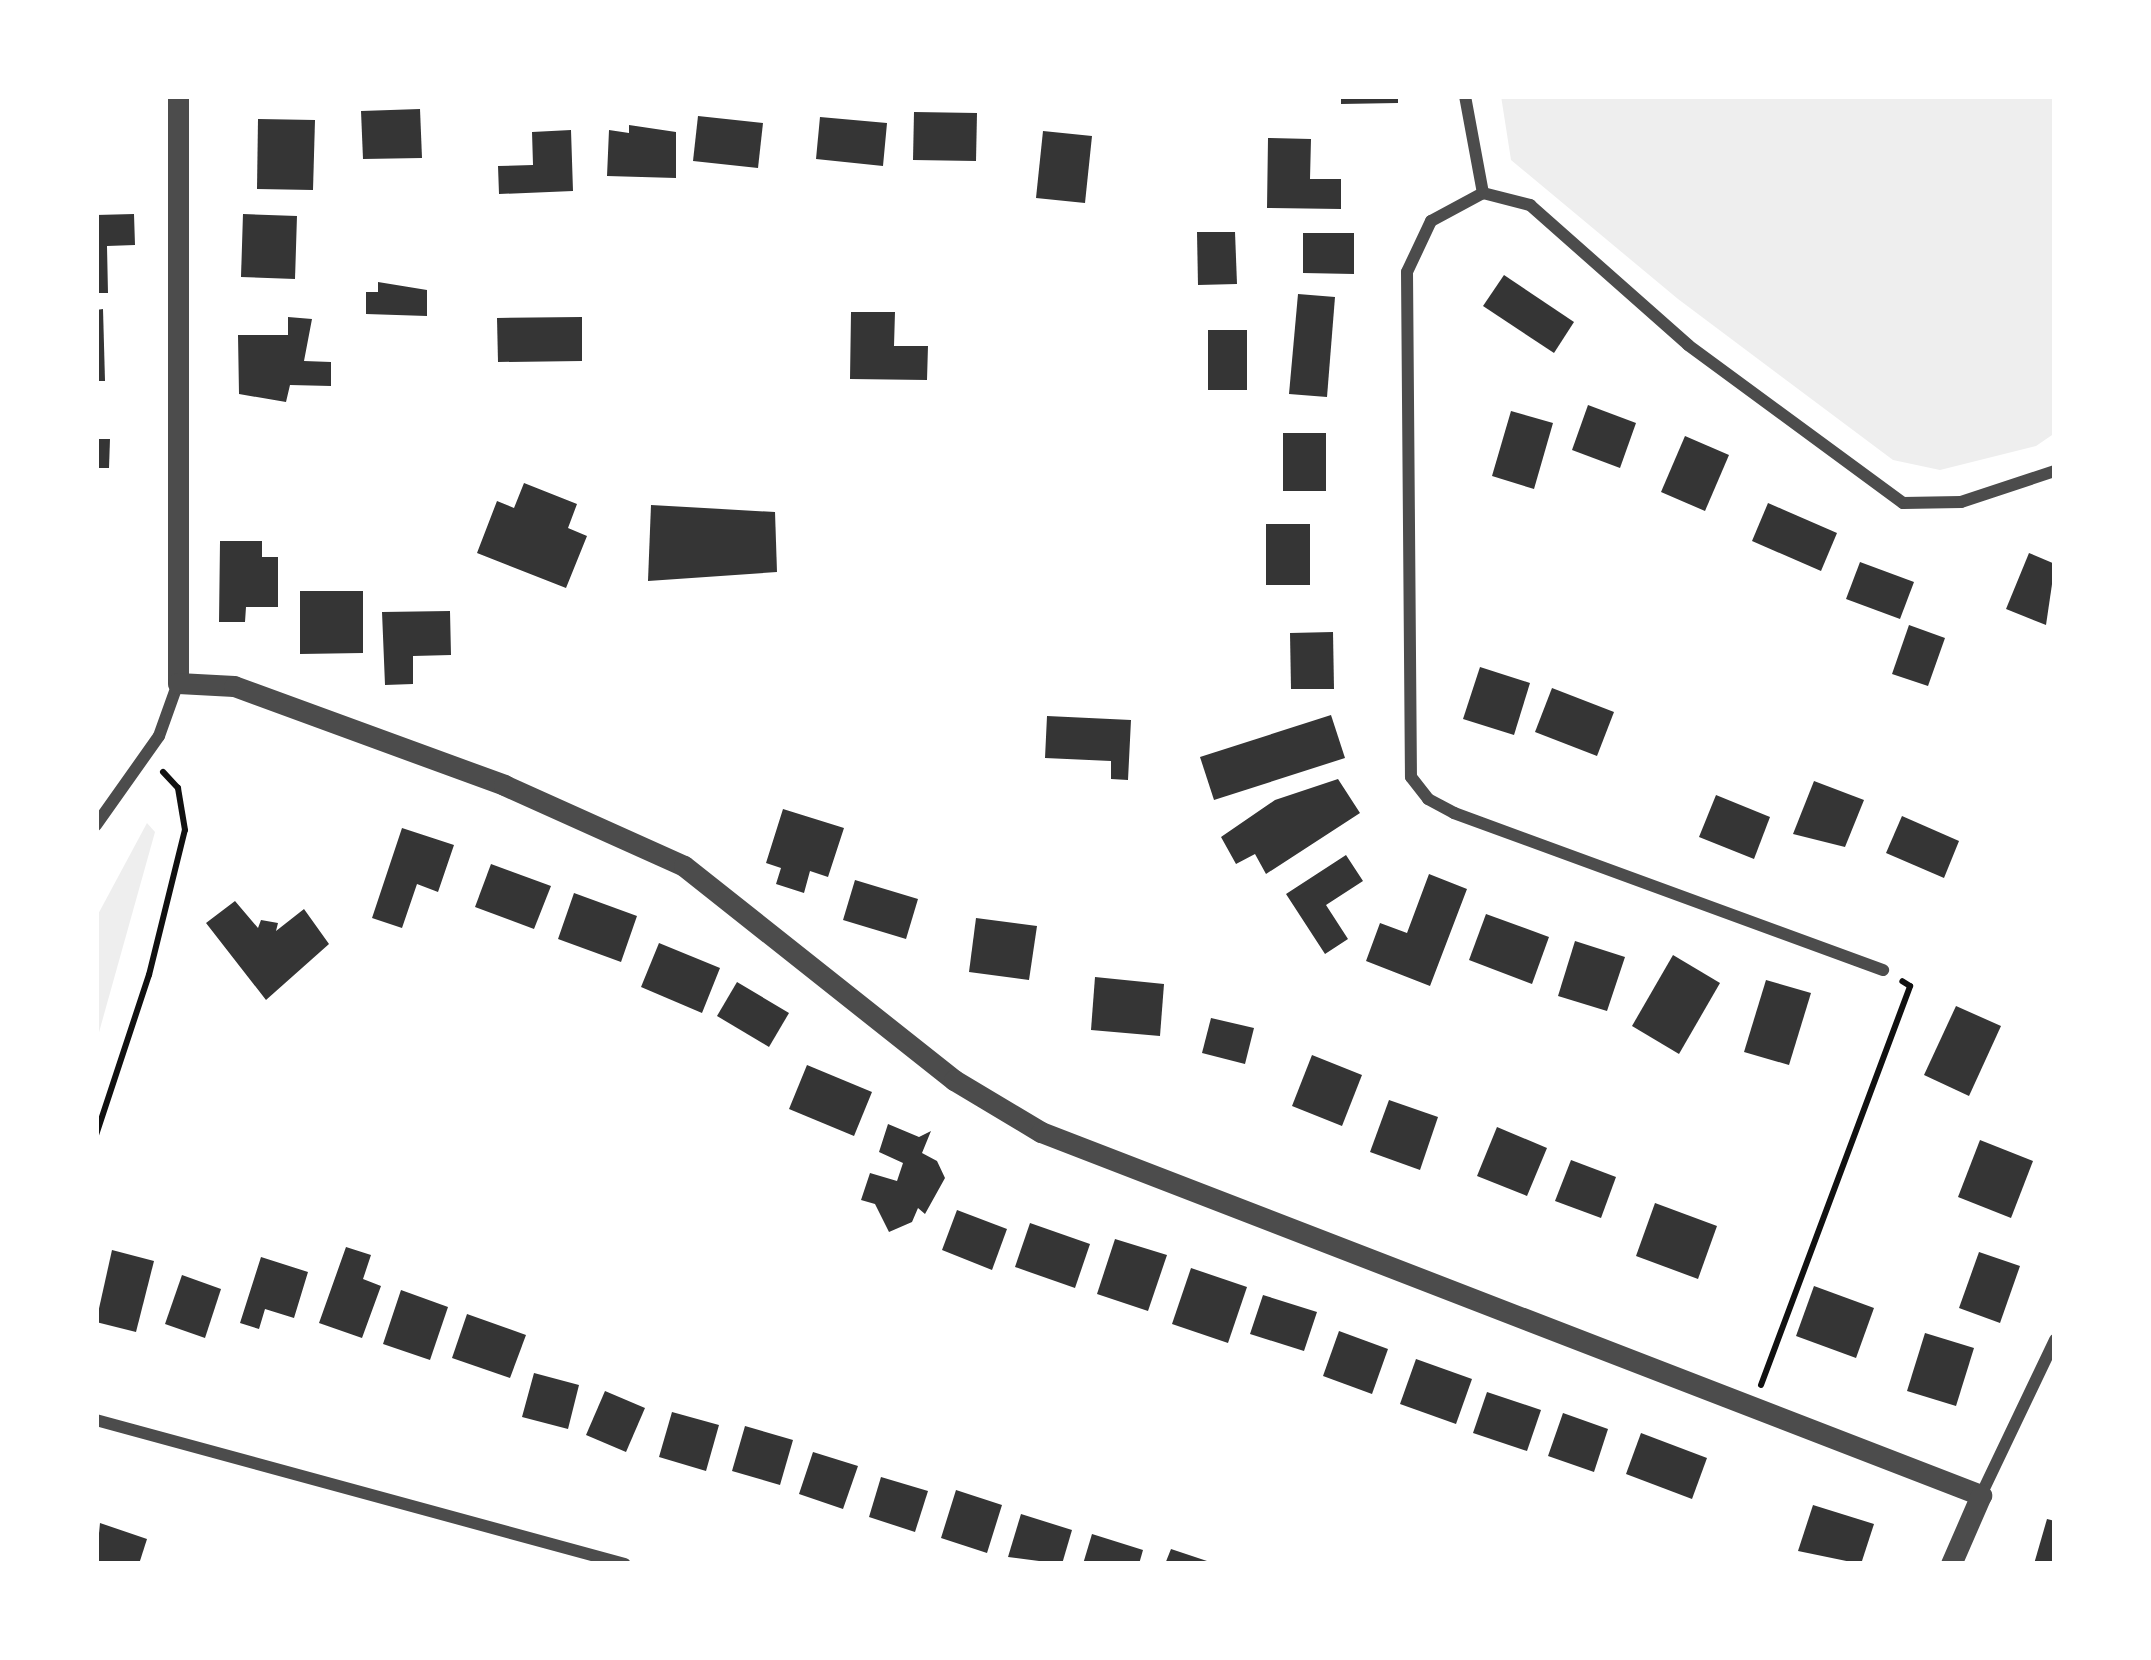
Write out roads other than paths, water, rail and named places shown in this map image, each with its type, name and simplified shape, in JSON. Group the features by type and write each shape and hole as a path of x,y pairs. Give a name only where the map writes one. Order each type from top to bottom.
{"street":[{"path":"96,825 159,736 178,683 178,96"},
{"path":"1465,96 1483,193"},
{"path":"1883,970 1454,813 1428,799 1411,777 1407,272 1431,221 1483,193 1530,206 1688,345 1903,503 1961,502 2055,471"},
{"path":"178,683 234,686 504,785 684,866 954,1080 1041,1132 1982,1495"},
{"path":"1951,1564 2055,1340"},
{"path":"96,1420 625,1564"}]}
